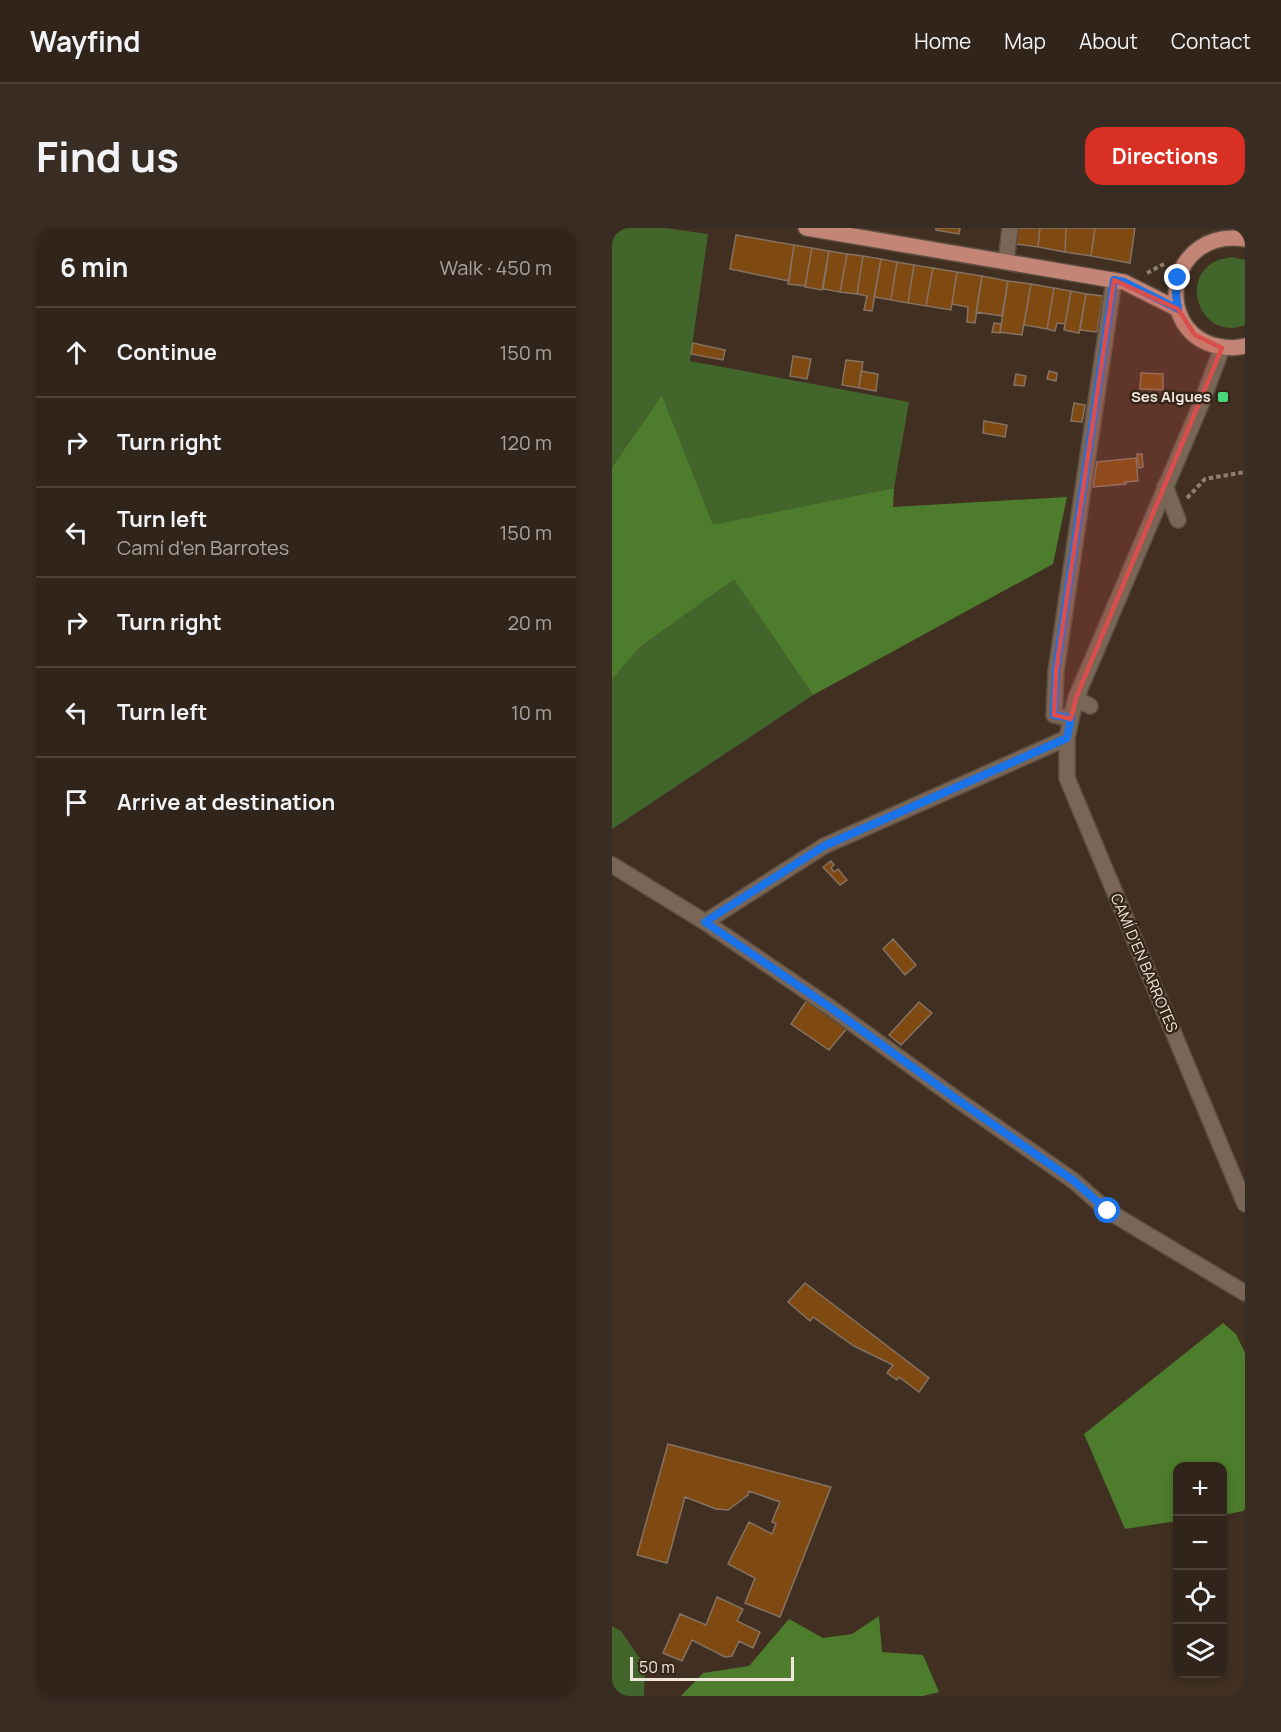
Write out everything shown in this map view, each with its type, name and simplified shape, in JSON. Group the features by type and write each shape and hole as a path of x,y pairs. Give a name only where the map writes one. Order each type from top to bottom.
{"main road":[{"path":"806,228 1119,281 1178,309"},
{"path":"1245,239 1229,233 1196,250 1184,263 1178,278 1176,294 1178,309 1185,323 1195,335 1222,348 1245,346"}],"street":[{"path":"1006,262 1010,228"},
{"path":"1071,718 1054,715 1056,671 1119,281"},
{"name":"CAMÍ D'EN BARROTES","path":"1222,348 1201,404 1076,698 1067,738 1067,778 1245,1204"},
{"path":"1165,486 1176,516"},
{"path":"1076,698 1090,706"},
{"path":"705,922 824,846 1067,738"},
{"path":"612,865 705,922 831,1008 1074,1181 1108,1211 1245,1293"}],"path":[{"path":"1176,516 1205,479 1245,472"}],"highlighted area":[{"path":"1114,280 1178,309 1195,335 1222,348 1076,698 1071,719 1054,715 1056,671"}],"green space":[{"path":"612,228 665,228 708,234 690,361 909,402 894,488 713,526 662,395 612,467"},
{"path":"1232,257 1245,260 1245,325 1230,328 1216,324 1206,316 1197,293 1199,280 1206,268 1218,260"},
{"path":"662,395 713,525 894,488 893,507 1067,497 1053,564 813,695 734,579 640,647 612,680 612,467"},
{"path":"734,578 813,695 612,829 612,680 640,647"},
{"path":"1223,1323 1236,1334 1245,1353 1245,1509 1243,1511 1227,1514 1227,1462 1173,1462 1173,1522 1125,1529 1084,1434"},
{"path":"879,1616 882,1652 923,1655 939,1692 923,1696 681,1696 703,1673 749,1666 789,1619 823,1638 852,1634"},
{"path":"612,1626 621,1631 645,1666 644,1696 612,1696"}],"building":[{"path":"936,228 960,228 959,234 936,230"},
{"path":"1017,228 1040,228 1038,247 1016,244"},
{"path":"1040,228 1066,228 1065,252 1038,247"},
{"path":"1066,228 1095,228 1091,256 1065,252"},
{"path":"1095,228 1135,228 1130,263 1091,256"},
{"path":"736,235 794,245 789,281 730,269"},
{"path":"794,245 812,248 805,286 788,284"},
{"path":"812,248 829,251 822,290 805,287"},
{"path":"829,251 847,254 840,292 823,289"},
{"path":"847,254 863,256 857,294 840,292"},
{"path":"863,256 881,259 872,311 864,310 867,296 857,294"},
{"path":"881,259 897,262 891,300 874,297"},
{"path":"897,262 914,265 908,303 891,300"},
{"path":"914,265 933,268 926,306 908,303"},
{"path":"933,268 957,272 951,310 926,306"},
{"path":"957,272 982,276 975,323 967,322 968,307 952,304"},
{"path":"982,276 1008,281 1002,316 976,312"},
{"path":"1008,281 1031,284 1022,335 1000,332"},
{"path":"1031,284 1054,288 1047,329 1024,325"},
{"path":"1054,288 1071,291 1065,324 1057,323 1055,331 1047,329"},
{"path":"1071,291 1086,294 1079,333 1064,330"},
{"path":"1086,294 1103,296 1097,332 1080,330"},
{"path":"994,323 1001,324 1000,333 992,332"},
{"path":"693,343 725,350 723,360 691,354"},
{"path":"793,356 811,359 807,379 790,376"},
{"path":"846,360 863,362 859,388 842,385"},
{"path":"861,371 878,374 876,391 859,388"},
{"path":"1049,371 1057,373 1056,381 1047,379"},
{"path":"1141,373 1163,374 1163,390 1140,389"},
{"path":"1016,374 1026,376 1024,386 1014,385"},
{"path":"1074,403 1085,405 1082,422 1071,421"},
{"path":"984,421 1007,425 1005,437 983,433"},
{"path":"1137,454 1142,454 1143,467 1139,468"},
{"path":"1136,458 1138,481 1093,487 1097,462"},
{"path":"831,861 834,865 831,868 834,872 838,869 847,880 840,885 823,867"},
{"path":"893,939 916,965 905,975 883,949"},
{"path":"809,997 848,1027 829,1050 791,1024"},
{"path":"919,1002 932,1013 901,1045 889,1035"},
{"path":"805,1283 929,1378 919,1392 899,1377 897,1380 887,1373 893,1365 854,1346 813,1317 810,1321 788,1302"},
{"path":"668,1444 831,1487 780,1617 745,1603 755,1578 728,1564 749,1522 772,1534 776,1524 772,1522 780,1502 749,1491 748,1495 728,1510 716,1509 685,1497 667,1563 637,1555"},
{"path":"717,1597 743,1609 737,1621 760,1632 753,1648 739,1641 732,1656 725,1657 692,1640 682,1661 663,1653 680,1614 706,1625"}],"place":[{"name":"Ses Algues","path":"1223,397"}],"route":[{"path":"1108,1211 1074,1181 831,1008 705,922 824,846 1067,738 1071,718 1054,715 1056,671 1114,280 1124,282 1178,309 1176,294 1178,278"}]}
